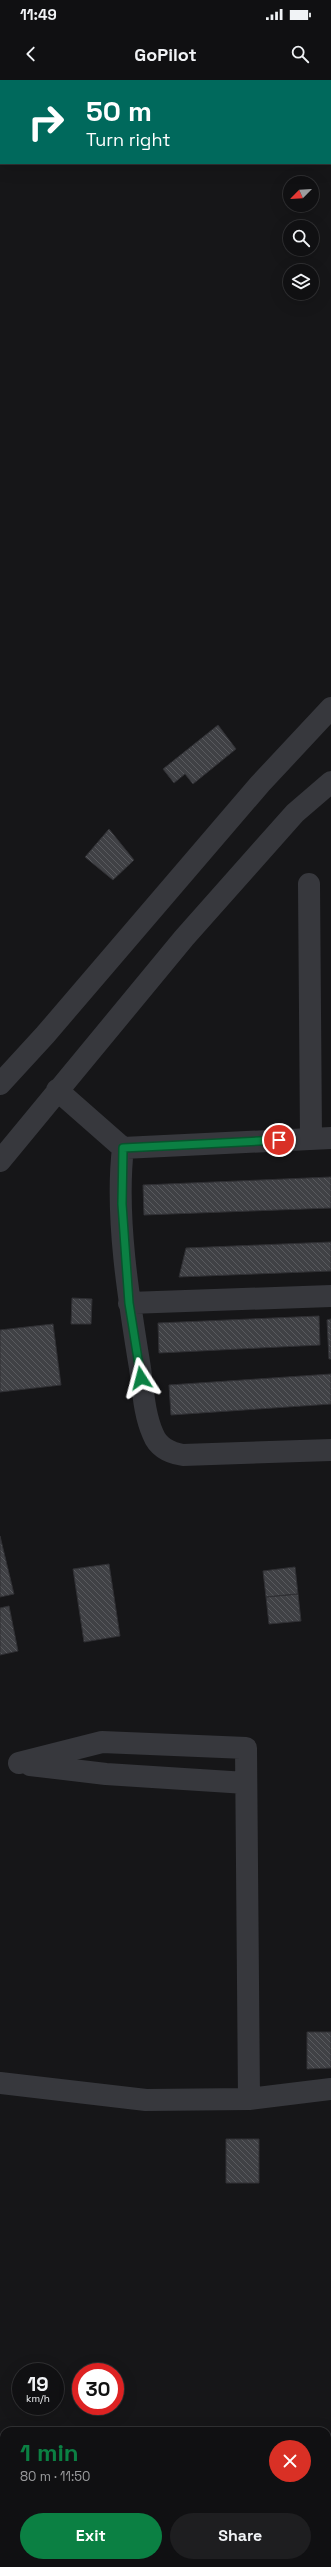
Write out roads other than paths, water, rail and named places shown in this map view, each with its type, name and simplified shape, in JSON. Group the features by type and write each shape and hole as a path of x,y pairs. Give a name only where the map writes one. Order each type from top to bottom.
{"street":[{"path":"0,1084 45,1036 260,784 331,708"},
{"path":"0,1161 57,1090 184,938 295,813 331,782"},
{"path":"57,1090 123,1148 321,1138 308,884"},
{"path":"123,1148 122,1204 129,1303 148,1415 153,1435 165,1450 175,1454 192,1455 331,1450"},
{"path":"129,1303 331,1296"},
{"path":"246,1783 106,1774 19,1763 102,1742 246,1748 248,2099"},
{"path":"0,2083 146,2100 248,2099 331,2089"}]}
